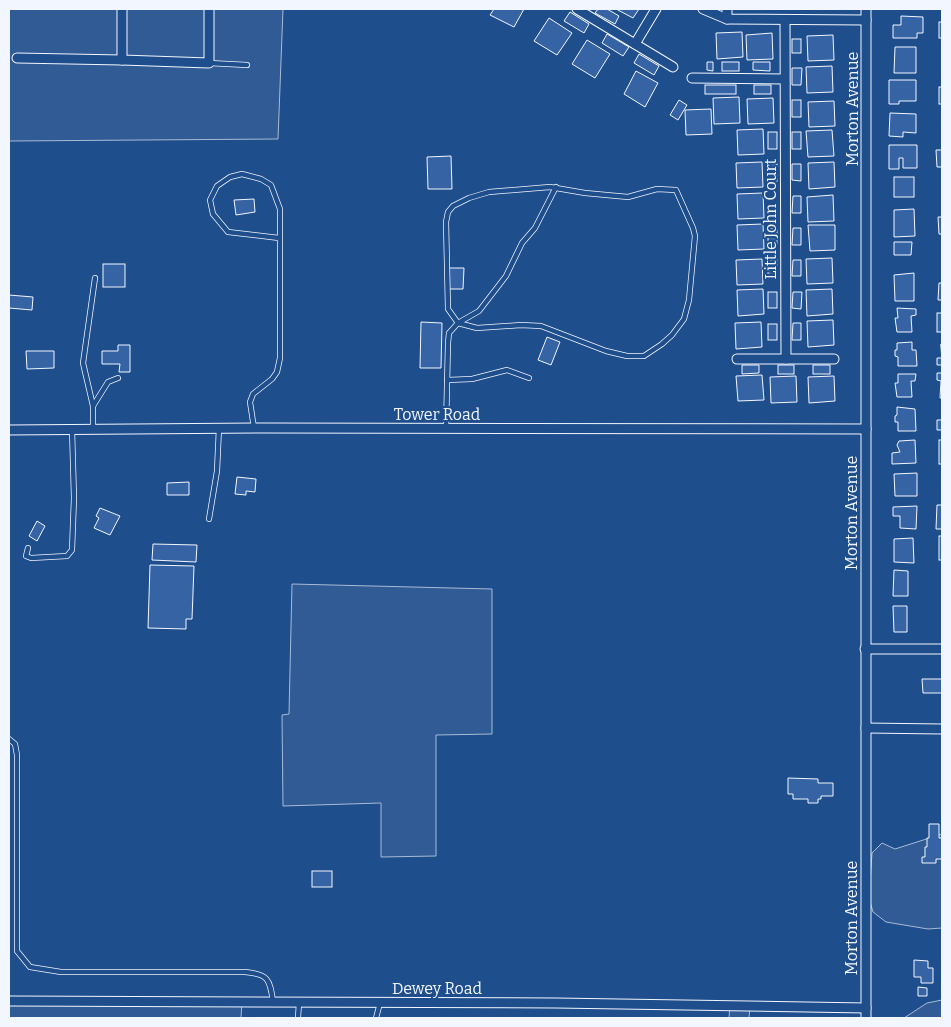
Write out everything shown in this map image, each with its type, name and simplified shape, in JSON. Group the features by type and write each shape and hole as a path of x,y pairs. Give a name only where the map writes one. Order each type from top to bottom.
{"street":[{"path":"122,9 122,60"},
{"path":"17,58 209,63 209,9"},
{"path":"577,9 674,67"},
{"path":"636,44 656,9"},
{"path":"703,9 726,19 866,20"},
{"path":"726,19 727,9"},
{"name":"Morton Avenue","path":"866,9 866,1018"},
{"name":"Little John Court","path":"785,20 786,358"},
{"path":"692,78 784,79"},
{"path":"737,359 834,359"},
{"name":"Tower Road","path":"9,430 219,428 866,429"},
{"path":"866,649 942,649"},
{"path":"866,728 942,729"},
{"name":"Dewey Road","path":"9,1001 689,1004 866,1008"}],"lane":[{"path":"209,63 247,65"},
{"path":"254,428 250,402 253,394 272,379 277,372 280,358 280,209 271,185 261,179 242,174 230,177 217,186 210,200 213,214 228,232 279,238"},
{"path":"446,429 446,380 449,333 458,323 479,311 506,276 522,243 536,228 556,188"},
{"path":"556,188 628,197 657,189 676,190 694,228 695,236 689,300 680,326 650,354 636,357 606,351 541,326 521,325 477,328 458,323 448,309 447,296 446,222 448,212 453,206 469,198 489,192 556,188"},
{"path":"93,429 93,406 83,363 95,278"},
{"path":"446,380 472,379 507,370 529,378"},
{"path":"93,406 108,382 118,378"},
{"path":"209,519 217,471 219,428"},
{"path":"28,548 26,556 31,558 67,556 72,550 74,498 72,429"},
{"path":"9,738 15,744 17,755 17,951 30,967 61,972 260,973 268,981 273,1003"},
{"path":"298,1018 300,1003"},
{"path":"376,1018 380,1003"}],"shaded area":[{"path":"9,9 283,9 278,139 9,141"},
{"path":"292,584 492,589 492,734 436,735 436,856 381,857 381,803 283,806 282,715 289,714"},
{"path":"942,834 942,928 928,929 886,922 873,912 869,898 872,853 882,843 895,849"},
{"path":"9,999 242,1002 241,1018 9,1018"},
{"path":"942,1000 942,1018 904,1018 927,1003"},
{"path":"730,1004 750,1006 749,1018 729,1018"}],"building":[{"path":"494,9 524,9 514,27 490,15"},
{"path":"598,9 607,9 619,16 615,24 595,13"},
{"path":"616,9 639,9 633,18"},
{"path":"570,12 589,24 584,33 564,21"},
{"path":"901,16 923,17 923,33 917,33 917,38 893,38 893,25 901,25"},
{"path":"549,18 572,33 557,55 534,41"},
{"path":"939,22 942,22 942,38 939,38"},
{"path":"742,32 743,57 717,59 716,33"},
{"path":"772,33 773,59 747,60 746,35"},
{"path":"607,34 629,47 623,56 602,43"},
{"path":"833,35 834,60 808,61 807,36"},
{"path":"792,39 801,39 801,53 792,53"},
{"path":"587,40 610,54 595,78 572,64"},
{"path":"895,47 916,47 916,73 894,73"},
{"path":"639,54 659,66 654,75 634,63"},
{"path":"707,62 713,62 713,71 707,70"},
{"path":"722,62 739,62 739,71 722,71"},
{"path":"753,62 770,62 770,71 753,70"},
{"path":"832,66 833,92 807,93 806,67"},
{"path":"792,68 802,68 801,85 792,85"},
{"path":"636,71 658,83 645,107 624,94"},
{"path":"889,80 916,80 916,101 899,101 899,104 889,104"},
{"path":"705,85 736,85 736,94 705,94"},
{"path":"754,85 771,85 771,94 754,94"},
{"path":"939,87 942,87 942,104 939,104"},
{"path":"739,97 740,123 714,124 713,98"},
{"path":"773,98 774,123 748,124 747,99"},
{"path":"679,100 687,105 678,120 670,115"},
{"path":"792,100 801,100 801,117 792,117"},
{"path":"834,101 835,126 809,127 808,102"},
{"path":"711,109 712,134 686,135 685,110"},
{"path":"890,113 916,114 916,133 903,132 903,137 889,136"},
{"path":"763,129 764,154 738,155 737,130"},
{"path":"832,130 834,156 808,157 806,131"},
{"path":"768,132 777,132 777,149 768,149"},
{"path":"792,132 801,132 801,149 792,149"},
{"path":"889,145 917,145 917,168 903,168 903,158 899,158 899,169 889,169"},
{"path":"936,150 942,150 942,167 937,167"},
{"path":"451,156 452,189 428,189 427,157"},
{"path":"762,162 763,187 737,188 736,163"},
{"path":"834,162 835,187 809,189 808,163"},
{"path":"768,164 777,164 777,181 768,181"},
{"path":"792,164 801,164 801,181 792,180"},
{"path":"894,177 914,177 914,197 894,197"},
{"path":"763,193 764,218 738,219 737,194"},
{"path":"833,195 834,221 808,222 807,197"},
{"path":"793,196 801,196 801,213 792,213"},
{"path":"254,199 255,212 236,215 234,200"},
{"path":"914,209 915,236 894,237 894,210"},
{"path":"938,217 942,217 942,234 939,234"},
{"path":"763,224 764,249 738,250 737,225"},
{"path":"808,225 835,225 835,250 810,251"},
{"path":"768,228 777,228 777,245 768,244"},
{"path":"793,228 801,228 801,245 792,245"},
{"path":"894,242 912,242 911,255 894,255"},
{"path":"832,258 833,283 807,284 806,259"},
{"path":"762,259 763,284 737,285 736,260"},
{"path":"768,260 777,260 777,276 768,276"},
{"path":"793,260 801,260 801,276 792,276"},
{"path":"103,264 125,264 125,287 103,287"},
{"path":"448,268 464,268 463,289 448,289"},
{"path":"914,273 914,301 895,301 894,275"},
{"path":"939,283 942,283 942,300 938,300"},
{"path":"763,289 764,314 738,316 737,290"},
{"path":"832,289 833,314 807,316 806,290"},
{"path":"768,292 777,292 777,308 768,308"},
{"path":"793,292 802,292 801,309 792,308"},
{"path":"9,295 33,297 32,310 9,308"},
{"path":"897,308 916,309 916,315 911,316 912,332 897,332 895,318 898,318"},
{"path":"937,313 942,313 942,332 937,332"},
{"path":"833,320 834,345 808,347 807,321"},
{"path":"421,322 442,323 441,368 420,368"},
{"path":"761,322 762,347 736,349 735,323"},
{"path":"793,323 801,323 801,340 792,340"},
{"path":"768,324 777,324 777,340 768,340"},
{"path":"547,337 560,342 551,365 538,360"},
{"path":"912,342 912,350 916,350 917,366 898,366 898,357 895,356 897,343"},
{"path":"118,345 130,345 130,372 119,372 120,364 102,364 102,351 118,351"},
{"path":"26,351 54,351 54,368 27,369"},
{"path":"937,358 942,358 942,365 937,365"},
{"path":"742,365 759,365 759,373 742,374"},
{"path":"778,365 794,365 794,374 778,374"},
{"path":"813,365 830,365 830,374 813,374"},
{"path":"937,373 942,373 942,398 940,398 941,381 937,380"},
{"path":"898,374 916,374 915,381 911,381 912,397 897,397 895,383 898,383"},
{"path":"762,375 764,400 738,401 736,376"},
{"path":"796,376 797,402 771,403 770,377"},
{"path":"834,376 835,401 809,403 808,377"},
{"path":"897,407 915,409 916,431 898,431 898,422 895,422"},
{"path":"937,420 942,420 942,430 937,430"},
{"path":"915,440 916,463 892,464 892,453 900,452 897,445 899,441"},
{"path":"939,440 942,440 942,464 939,464"},
{"path":"917,473 917,496 895,496 894,474"},
{"path":"237,477 256,479 255,492 246,491 246,495 235,494"},
{"path":"189,482 189,495 167,495 167,483"},
{"path":"937,505 942,505 942,529 936,529"},
{"path":"917,506 916,529 900,528 900,516 893,516 893,507"},
{"path":"100,508 120,516 110,535 94,528 99,518 96,516"},
{"path":"37,521 45,526 37,541 29,536"},
{"path":"939,536 942,536 942,560 939,560"},
{"path":"913,538 914,563 894,562 894,539"},
{"path":"153,544 197,545 196,562 152,560"},
{"path":"150,565 194,566 192,619 186,619 186,629 148,628"},
{"path":"894,570 908,571 908,596 893,596"},
{"path":"893,606 907,606 907,632 894,632"},
{"path":"922,679 942,679 942,693 923,693"},
{"path":"788,778 818,779 818,783 833,783 833,796 821,796 821,799 818,799 818,803 808,803 808,799 793,799 793,794 788,794"},
{"path":"929,824 939,824 939,838 942,838 942,859 936,859 936,863 922,863 922,857 925,857 925,847 927,847 927,838 929,838"},
{"path":"312,871 332,871 332,887 312,887"},
{"path":"914,960 928,961 928,968 933,968 933,983 921,983 921,977 914,977"},
{"path":"918,987 927,988 927,996 918,996"}]}
